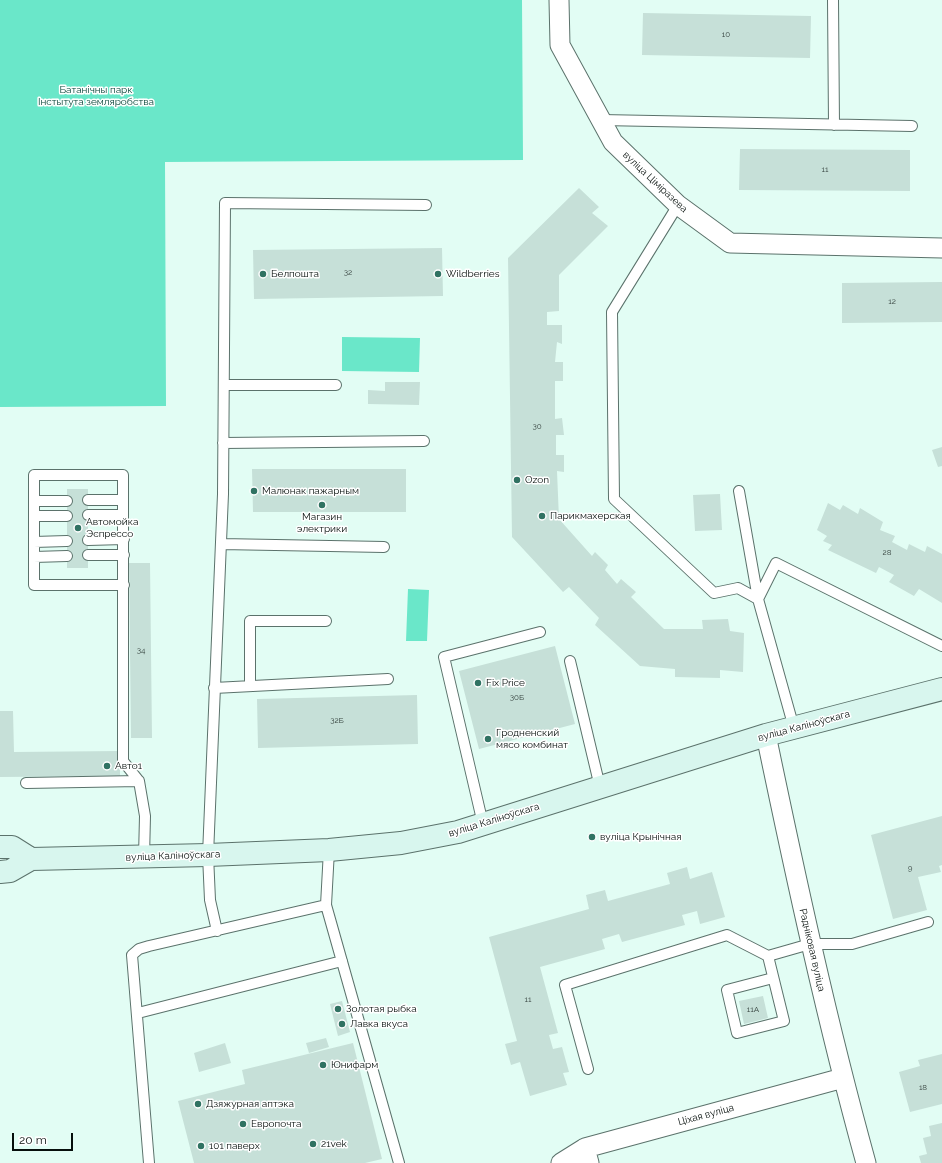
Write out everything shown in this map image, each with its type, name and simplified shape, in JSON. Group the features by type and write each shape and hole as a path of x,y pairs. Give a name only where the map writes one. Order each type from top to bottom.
{"street":[{"name":"вуліца Ціміразева","path":"559,0 560,45 613,142 678,205 730,243 942,248"},
{"name":"вуліца Каліноўскага","path":"0,872 10,871 30,859 208,855 329,850 401,844 458,832 766,736 942,688"},
{"name":"Радніковая вуліца","path":"766,736 810,944 843,1078 866,1163"},
{"path":"0,847 12,847 30,859"},
{"name":"Ціхая вуліца","path":"561,1163 843,1078"}],"lane":[{"path":"833,0 834,125"},
{"path":"601,120 912,126"},
{"path":"217,931 210,900 208,855 221,544 225,203 426,205"},
{"path":"678,205 612,312 614,499 714,593 738,588 758,599"},
{"path":"224,385 336,385"},
{"path":"223,444 424,441"},
{"path":"124,585 34,585 34,475 123,475 124,500 123,515 124,539 124,585 123,761 139,781 145,816 144,857"},
{"path":"739,491 758,599 794,728"},
{"path":"88,500 124,500"},
{"path":"34,502 67,501"},
{"path":"88,515 123,515"},
{"path":"34,516 67,516"},
{"path":"88,540 124,539"},
{"path":"34,542 67,541"},
{"path":"221,544 384,547"},
{"path":"88,555 124,555"},
{"path":"34,557 67,556"},
{"path":"758,599 776,563 942,646"},
{"path":"250,686 250,621 326,621"},
{"path":"483,824 444,657 540,632"},
{"path":"570,661 600,787"},
{"path":"214,688 388,679"},
{"path":"26,783 139,781"},
{"path":"329,850 326,906 399,1163"},
{"path":"149,1163 138,1013 132,955 139,950 326,906"},
{"path":"588,1068 565,986 727,935 768,956 810,944 852,944 928,922"},
{"path":"768,956 784,1021 738,1032 727,990 773,978"},
{"path":"138,1013 342,961"}],"green space":[{"name":"Батанічны парк Інстытута земляробства","path":"0,0 522,0 523,160 165,162 166,406 0,407"},
{"path":"342,337 420,338 419,372 342,371"},
{"path":"408,589 429,590 427,641 406,641"}],"building":[{"path":"643,13 811,16 810,58 642,55"},
{"path":"740,149 910,150 910,191 739,190"},
{"path":"579,188 599,207 592,213 608,226 559,275 559,311 547,312 547,325 562,325 562,344 557,342 555,362 563,362 563,381 555,381 555,419 562,418 564,435 556,435 556,455 564,455 564,472 557,471 559,519 592,556 595,552 608,565 605,570 617,584 621,579 636,592 631,597 664,629 703,629 702,620 728,619 730,631 744,633 743,672 720,670 720,678 675,677 675,669 640,666 595,625 599,618 569,587 563,592 512,537 508,258"},
{"path":"442,248 443,296 254,299 253,250"},
{"path":"942,282 942,322 842,323 842,283"},
{"path":"385,382 420,382 419,405 368,404 368,390 385,391"},
{"path":"942,447 942,466 938,467 932,450"},
{"path":"252,469 406,469 406,512 253,512"},
{"name":"Автомойка Эспрессо","path":"67,489 88,489 88,568 67,568"},
{"path":"720,494 722,530 695,531 693,495"},
{"path":"828,503 840,510 843,505 858,514 860,508 883,522 880,530 895,536 892,542 907,550 909,544 925,552 927,546 942,554 942,603 919,589 914,596 889,582 894,575 879,567 876,573 828,550 832,545 823,541 827,536 817,530"},
{"path":"129,563 150,563 152,738 131,738"},
{"path":"555,646 575,724 479,749 459,671"},
{"path":"417,695 418,744 258,748 257,699"},
{"path":"0,711 13,711 14,752 120,751 120,776 0,777"},
{"path":"942,816 942,865 939,866 941,872 918,877 927,910 893,919 871,835"},
{"path":"687,867 690,879 712,872 725,917 700,924 697,911 682,915 685,925 622,942 619,934 602,939 605,949 540,967 558,1033 549,1035 553,1049 562,1047 569,1072 563,1073 567,1085 530,1096 520,1062 511,1065 505,1044 517,1041 489,937 589,909 586,895 605,890 608,901 670,884 667,873"},
{"path":"763,996 768,1018 744,1024 739,1001"},
{"path":"342,1001 350,1032 338,1036 330,1004"},
{"path":"326,1038 329,1047 309,1053 306,1043"},
{"path":"225,1043 231,1063 199,1072 194,1053"},
{"path":"353,1043 382,1159 365,1163 194,1163 178,1101 245,1084 242,1070"},
{"path":"942,1054 942,1104 910,1112 899,1072 920,1066 918,1060"},
{"path":"942,1123 942,1163 921,1163 919,1156 927,1154 923,1138 931,1136 929,1126"}],"place":[{"name":"Белпошта","path":"263,274"},
{"name":"Wildberries","path":"438,274"},
{"name":"Ozon","path":"517,480"},
{"name":"Малюнак пажарным","path":"254,491"},
{"name":"Магазин электрики","path":"322,505"},
{"name":"Парикмахерская","path":"542,516"},
{"name":"Автомойка Эспрессо","path":"78,528"},
{"name":"Fix Price","path":"478,683"},
{"name":"Гродненский мясо комбинат","path":"488,739"},
{"name":"Авто1","path":"107,766"},
{"name":"вуліца Крынічная","path":"592,837"},
{"name":"Золотая рыбка","path":"338,1009"},
{"name":"Лавка вкуса","path":"342,1024"},
{"name":"Юнифарм","path":"323,1065"},
{"name":"Дзяжурная аптэка","path":"198,1104"},
{"name":"Европочта","path":"243,1124"},
{"name":"21vek","path":"313,1144"},
{"name":"101 паверх","path":"201,1146"}]}
